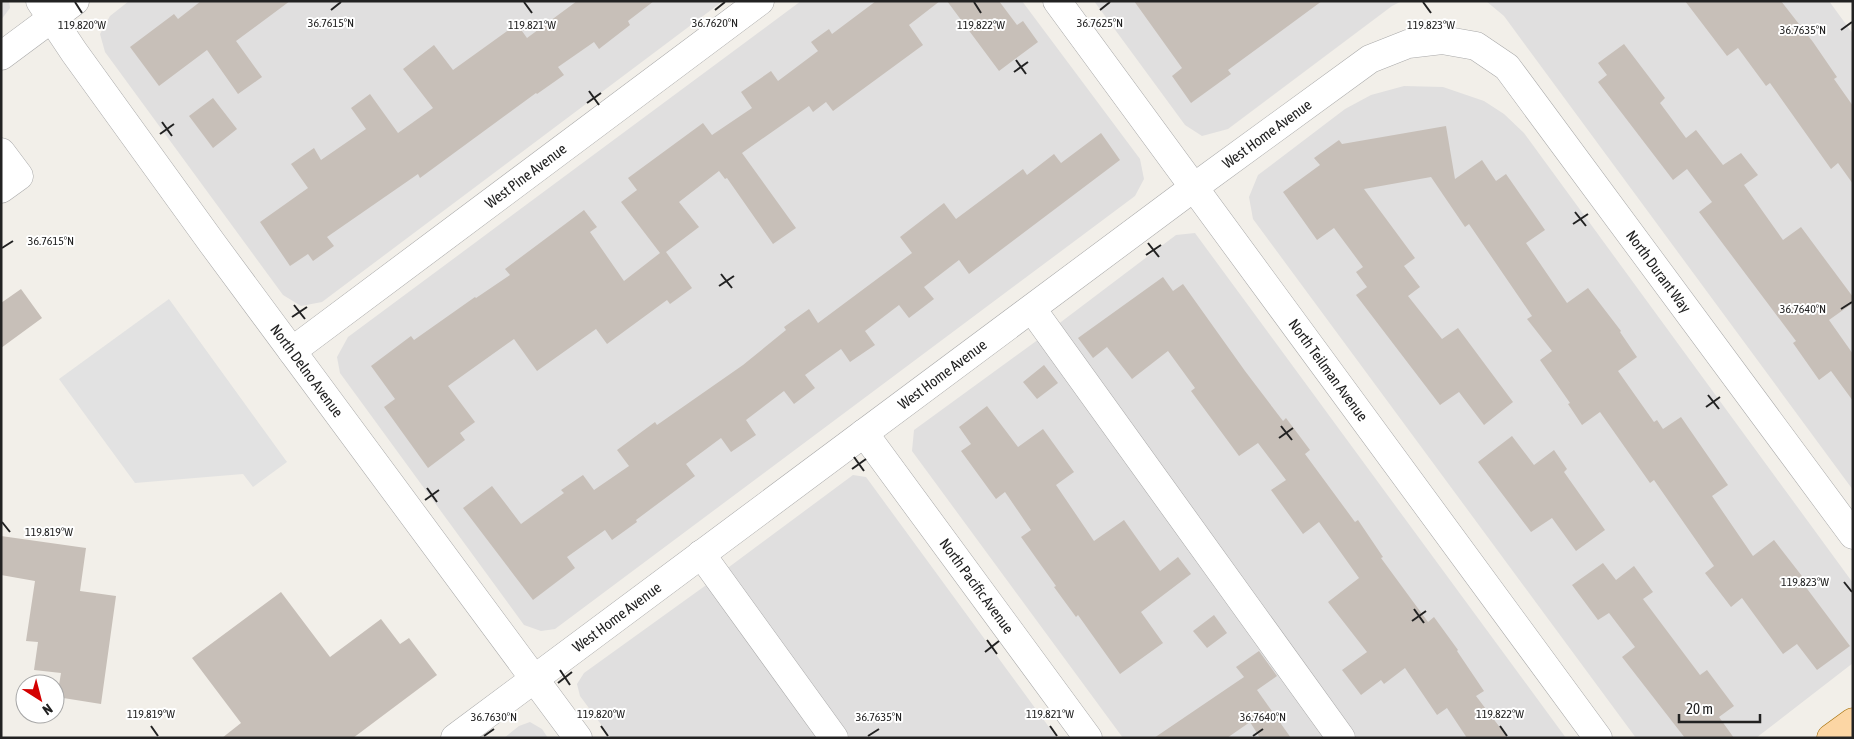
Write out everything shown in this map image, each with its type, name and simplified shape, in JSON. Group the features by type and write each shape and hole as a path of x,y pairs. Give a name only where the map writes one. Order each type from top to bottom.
{"main road":[{"path":"1831,738 1853,722"}],"street":[{"path":"1,56 46,10 75,1"},
{"name":"West Pine Avenue","path":"292,351 760,1"},
{"name":"North Teilman Avenue","path":"1057,1 1598,738"},
{"name":"North Delno Avenue","path":"46,10 189,211 578,738"},
{"name":"West Home Avenue","path":"455,738 1193,188 1370,59 1408,44 1442,40"},
{"name":"North Durant Way","path":"1442,40 1476,46 1507,67 1853,534"},
{"path":"1,152 10,182"},
{"path":"1032,309 1341,738"},
{"name":"North Pacific Avenue","path":"864,433 1088,738"},
{"path":"701,554 834,738"}],"shaded area":[{"path":"1,1 9,1 10,8 1,20"},
{"path":"129,1 723,1 322,302 301,306 283,295 105,52 100,34 110,16"},
{"path":"801,1 1022,1 1140,159 1144,179 1135,196 555,629 541,631 524,625 340,373 337,357 348,337"},
{"path":"1094,1 1402,1 1392,6 1228,129 1202,136 1185,125"},
{"path":"1486,1 1829,1 1853,34 1853,490 1504,16"},
{"path":"1404,86 1443,87 1484,101 1504,114 1524,133 1853,583 1853,663 1756,738 1636,738 1253,219 1249,197 1258,175 1345,109 1371,95"},
{"path":"1195,233 1566,738 1355,738 1057,325 1176,235"},
{"path":"169,299 287,462 253,487 243,474 135,483 59,379"},
{"path":"1039,339 1329,738 1123,738 912,451 914,430"},
{"path":"853,475 866,477 1057,738 848,738 725,570"},
{"path":"709,583 821,738 611,738 580,696 577,684 584,673"},
{"path":"530,722 542,729 548,738 504,738 519,726"}],"building":[{"path":"201,1 290,1 236,41 262,77 238,94 207,50 159,86 130,47 174,14 178,19"},
{"path":"577,1 654,1 628,21 630,25 599,49 594,42 558,67 564,75 536,93 420,178 418,174 327,237 334,246 313,261 308,254 290,266 260,222 308,188 291,164 314,148 321,160 366,129 351,108 370,94 398,133 433,108 403,69 434,45 453,70 517,24 527,38"},
{"path":"876,1 940,1 909,25 923,45 833,111 826,102 813,112 809,106 742,153 796,228 773,244 727,178 725,179 719,171 679,202 699,227 666,252 692,288 670,304 667,300 607,344 596,329 537,371 514,339 448,386 475,422 460,433 465,440 428,468 384,407 395,399 371,366 411,336 414,340 510,275 505,269 584,210 597,227 590,232 624,281 660,253 621,202 637,190 628,178 703,123 712,135 752,108 741,92 771,71 778,81 818,51 811,42 829,29 832,34"},
{"path":"947,1 999,1 1017,25 1023,21 1038,42 999,71"},
{"path":"1134,1 1322,1 1228,70 1231,74 1191,103 1172,76 1182,68"},
{"path":"1685,1 1781,1 1837,77 1834,79 1853,106 1853,184 1838,163 1831,169 1770,83 1766,86 1738,48 1727,56"},
{"path":"1624,44 1665,98 1660,103 1686,138 1696,130 1723,165 1741,153 1758,175 1744,185 1783,240 1801,227 1853,297 1853,303 1829,320 1853,354 1853,401 1831,371 1819,380 1793,343 1796,341 1699,212 1712,202 1687,169 1673,180 1598,82 1607,75 1598,63"},
{"path":"213,98 237,129 213,148 189,116"},
{"path":"1446,126 1455,179 1482,160 1496,181 1506,174 1545,230 1526,243 1567,303 1588,288 1621,331 1637,357 1618,371 1654,422 1657,420 1663,429 1681,417 1728,485 1712,496 1753,556 1774,540 1805,580 1802,582 1850,646 1817,670 1797,644 1783,654 1742,598 1731,607 1705,573 1714,566 1654,480 1650,483 1600,412 1582,425 1568,404 1570,403 1540,360 1552,351 1527,319 1532,316 1469,224 1465,227 1431,177 1364,189 1415,258 1404,266 1420,287 1408,296 1442,339 1458,328 1513,402 1484,425 1459,392 1440,405 1356,295 1367,287 1356,272 1363,267 1334,228 1317,240 1283,192 1320,165 1314,158 1339,140 1342,144"},
{"path":"1101,133 1120,160 969,274 959,260 924,287 934,299 909,318 899,305 865,331 875,345 850,362 841,349 805,375 815,388 794,404 784,391 746,420 756,435 731,452 721,438 686,464 695,476 612,540 605,530 567,557 575,568 533,600 463,508 492,486 521,524 564,493 561,490 583,475 594,490 629,466 617,450 655,422 657,425 743,365 786,330 784,327 809,309 818,323 912,253 900,237 944,203 956,219 1023,169 1027,175 1054,154 1061,163"},
{"path":"1163,277 1173,291 1183,284 1283,421 1286,418 1310,450 1305,454 1355,522 1358,520 1383,557 1381,558 1428,622 1434,617 1458,650 1484,691 1476,696 1508,738 1467,738 1447,708 1437,715 1405,668 1384,684 1381,680 1361,695 1342,670 1367,652 1328,602 1359,578 1319,522 1303,534 1271,490 1286,480 1258,443 1239,456 1191,391 1195,388 1168,351 1132,379 1107,347 1093,358 1078,338"},
{"path":"21,289 42,318 1,348 1,303"},
{"path":"1044,365 1058,383 1037,399 1023,382"},
{"path":"987,406 1018,447 1043,429 1074,472 1056,485 1094,541 1124,520 1160,571 1178,557 1191,574 1141,612 1163,643 1120,674 1078,615 1076,617 1054,587 1056,586 1021,537 1031,530 1005,492 996,499 961,451 971,444 959,427"},
{"path":"1512,436 1534,465 1554,450 1567,469 1564,472 1605,530 1576,551 1552,518 1531,532 1478,462"},
{"path":"1,536 86,548 80,591 116,596 101,704 65,698 65,674 34,670 38,642 26,641 35,581 1,575"},
{"path":"1603,563 1616,580 1634,566 1653,592 1643,599 1700,675 1707,670 1734,706 1719,717 1734,738 1685,738 1622,657 1635,647 1609,613 1598,620 1572,585"},
{"path":"281,592 330,657 381,619 400,644 409,638 437,675 353,738 222,738 241,723 192,658"},
{"path":"1214,615 1227,633 1207,648 1193,631"},
{"path":"1259,651 1277,676 1257,690 1291,738 1260,738 1250,722 1227,738 1154,738 1244,677 1236,667"}]}
